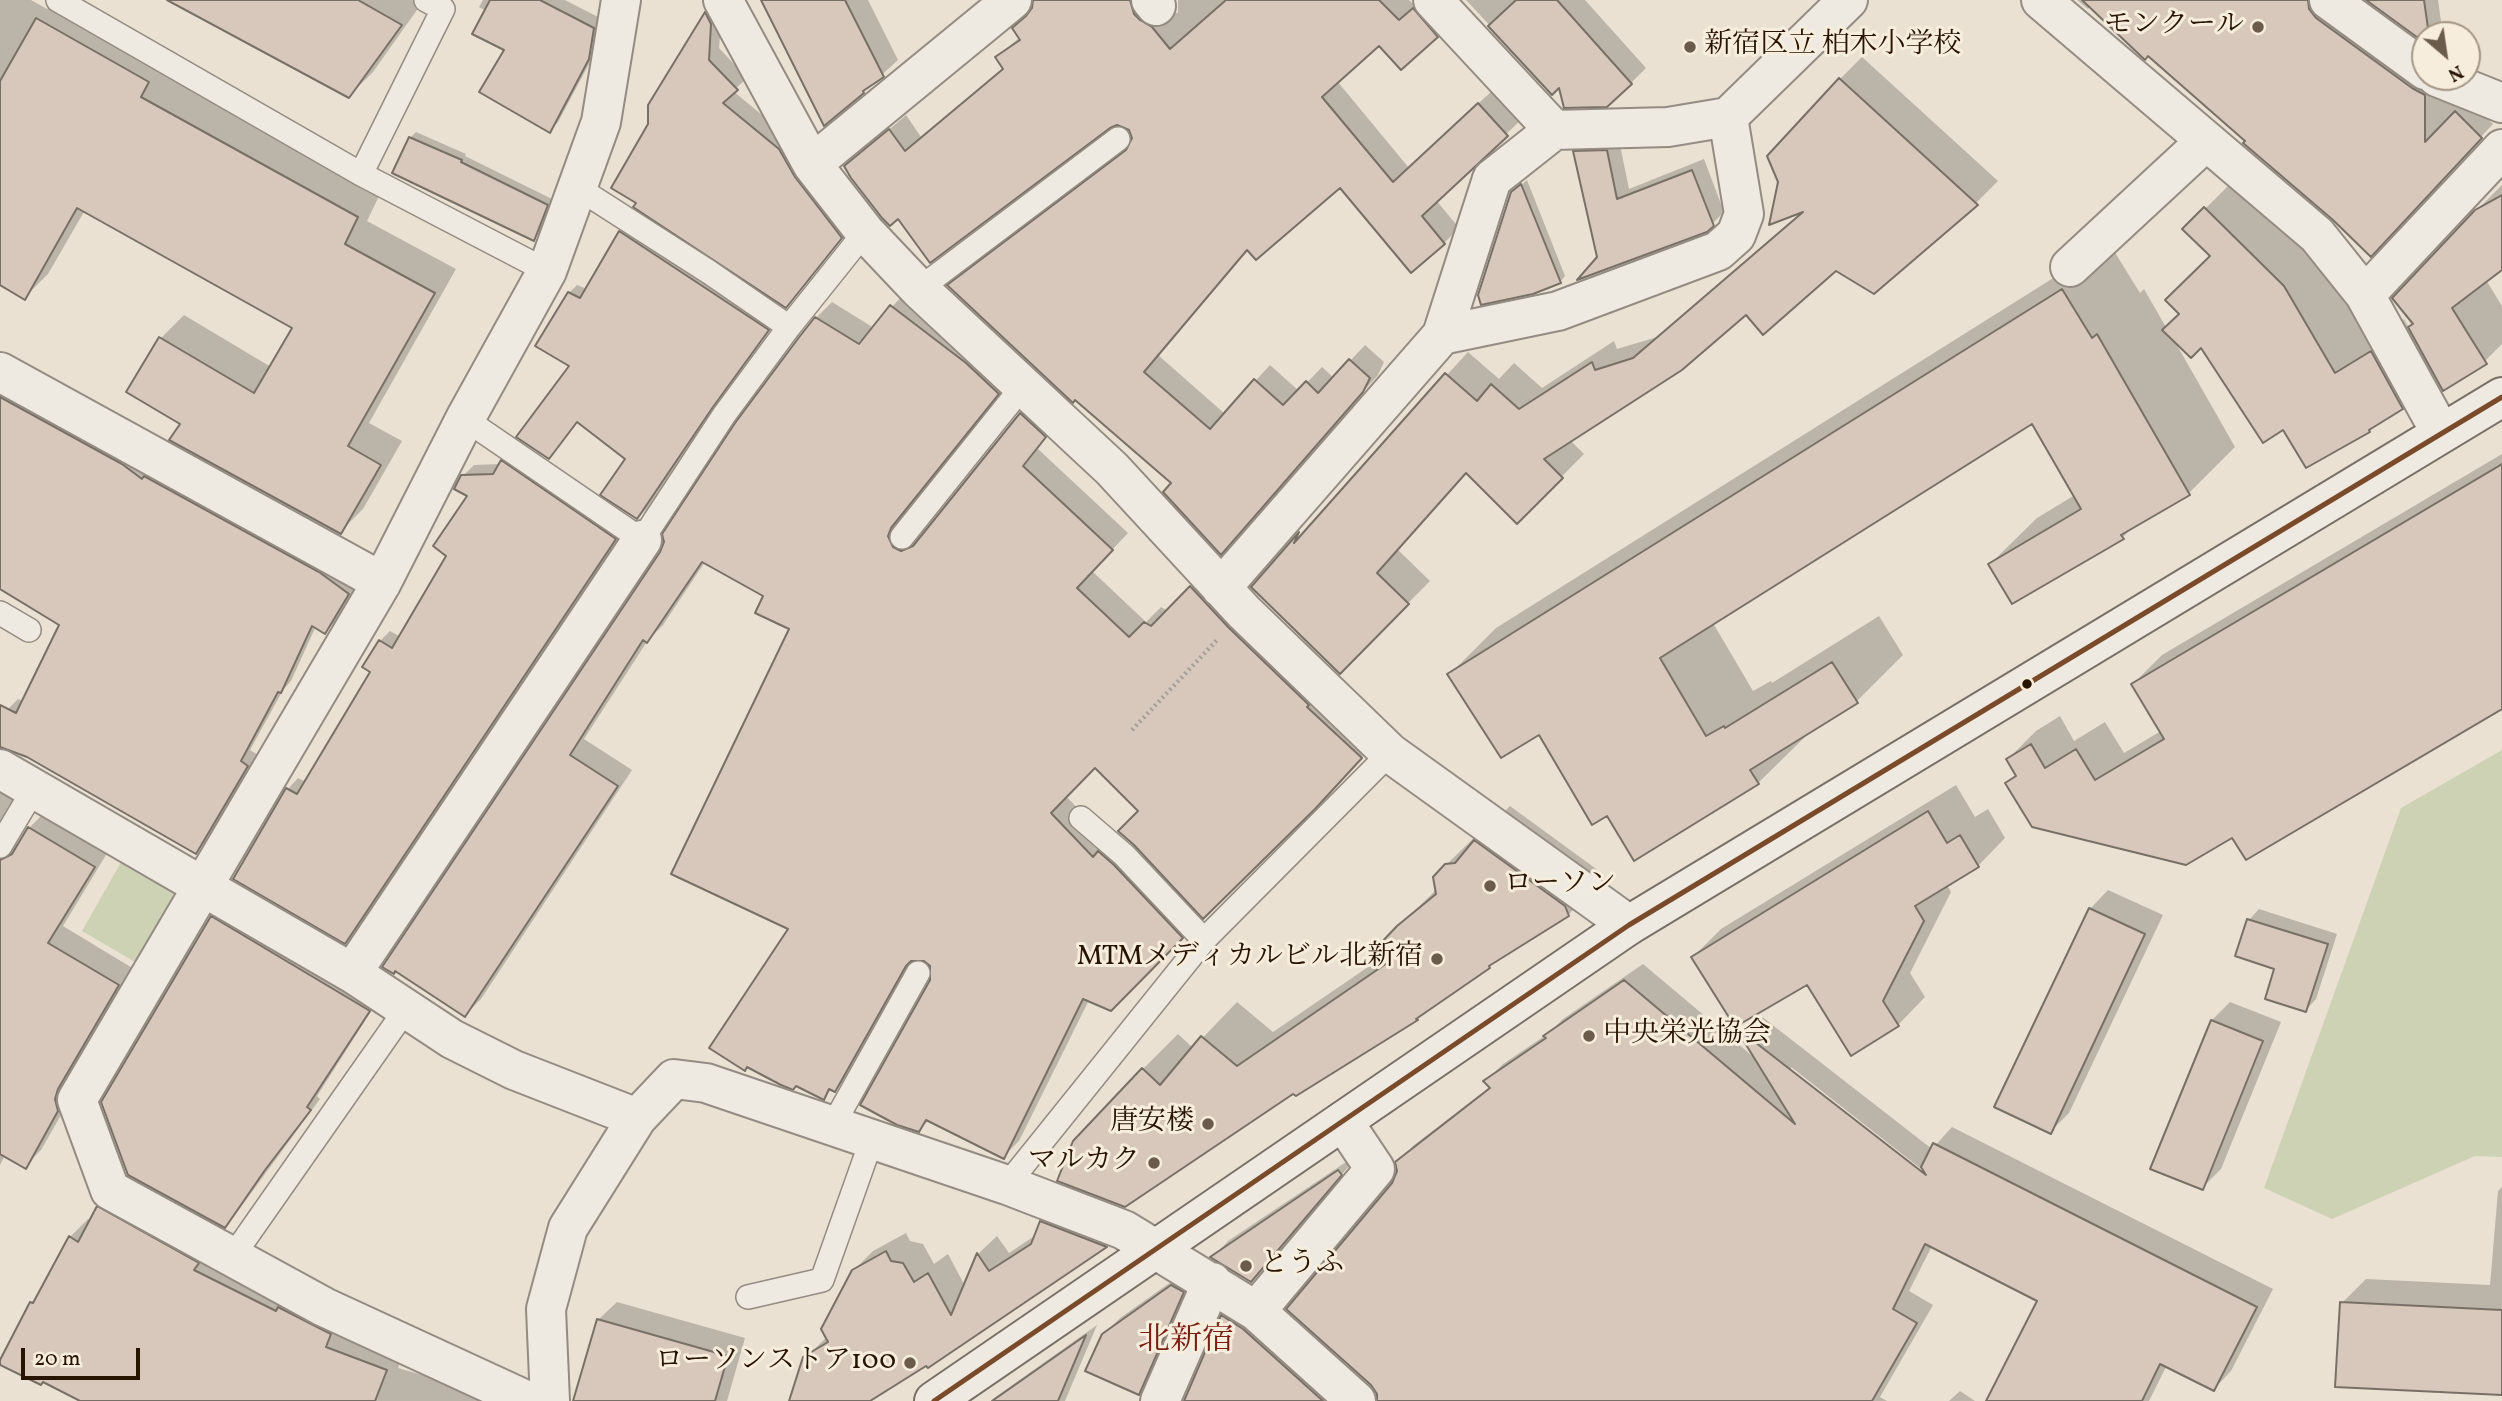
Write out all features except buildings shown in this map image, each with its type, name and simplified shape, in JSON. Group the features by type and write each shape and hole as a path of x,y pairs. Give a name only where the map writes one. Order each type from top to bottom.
{"street":[{"path":"527,1401 324,1307 110,1190 77,1100 382,582 465,419 547,271 601,122 621,0"},
{"path":"723,0 811,163 865,232 919,289 1112,469 1233,600 1390,753 1629,925"},
{"path":"811,163 1012,0"},
{"path":"1433,0 1554,130"},
{"path":"1233,600 1442,335 1492,179 1554,130 1668,127 1728,117 1848,0"},
{"path":"2041,0 2317,235 2365,295 2441,433"},
{"path":"2329,0 2411,60"},
{"path":"2472,91 2502,103"},
{"path":"1442,335 1558,312 1718,251 1736,235 1744,214 1728,117"},
{"path":"2070,267 2206,141"},
{"path":"2365,295 2502,149"},
{"path":"0,372 382,582"},
{"path":"934,1401 1629,925 2502,397"},
{"path":"352,973 642,540"},
{"path":"0,769 352,973 452,1039 514,1070 637,1118"},
{"path":"550,1401 546,1309 568,1228 637,1118 674,1080 706,1083 1007,1185 1124,1230 1256,1311 1356,1401"},
{"path":"1256,1311 1375,1169 1343,1121"},
{"path":"1160,1401 1212,1282"}],"lane":[{"path":"58,0 361,174 547,271"},
{"path":"361,174 443,9 426,0"},
{"path":"919,289 1118,139"},
{"path":"578,188 789,327"},
{"path":"465,419 642,540 724,415 789,327 865,232"},
{"path":"902,537 1023,386"},
{"path":"0,613 29,630"},
{"path":"1007,1185 1204,940 1390,753"},
{"path":"0,846 34,789"},
{"path":"1081,818 1124,855 1204,940"},
{"path":"832,1125 918,973"},
{"path":"233,1256 406,1009"},
{"path":"748,1297 822,1280 872,1139"}],"path":[{"path":"1132,730 1233,600"}],"green space":[{"path":"2502,750 2502,1157 2475,1156 2332,1219 2264,1188 2401,808"},
{"path":"124,857 185,893 142,966 82,931"}],"transit line":[{"path":"934,1401 1629,925 2502,397"}],"place":[{"name":"モンクール","path":"2258,27"},
{"name":"新宿区立 柏木小学校","path":"1690,47"},
{"name":"ローソン","path":"1490,886"},
{"name":"MTMメディカルビル北新宿","path":"1437,959"},
{"name":"中央栄光協会","path":"1589,1036"},
{"name":"唐安楼","path":"1208,1124"},
{"name":"マルカク","path":"1154,1163"},
{"name":"とうふ","path":"1246,1266"},
{"name":"ローソンストア100","path":"910,1363"}],"district":[{"name":"北新宿","path":"1186,1343"}]}
